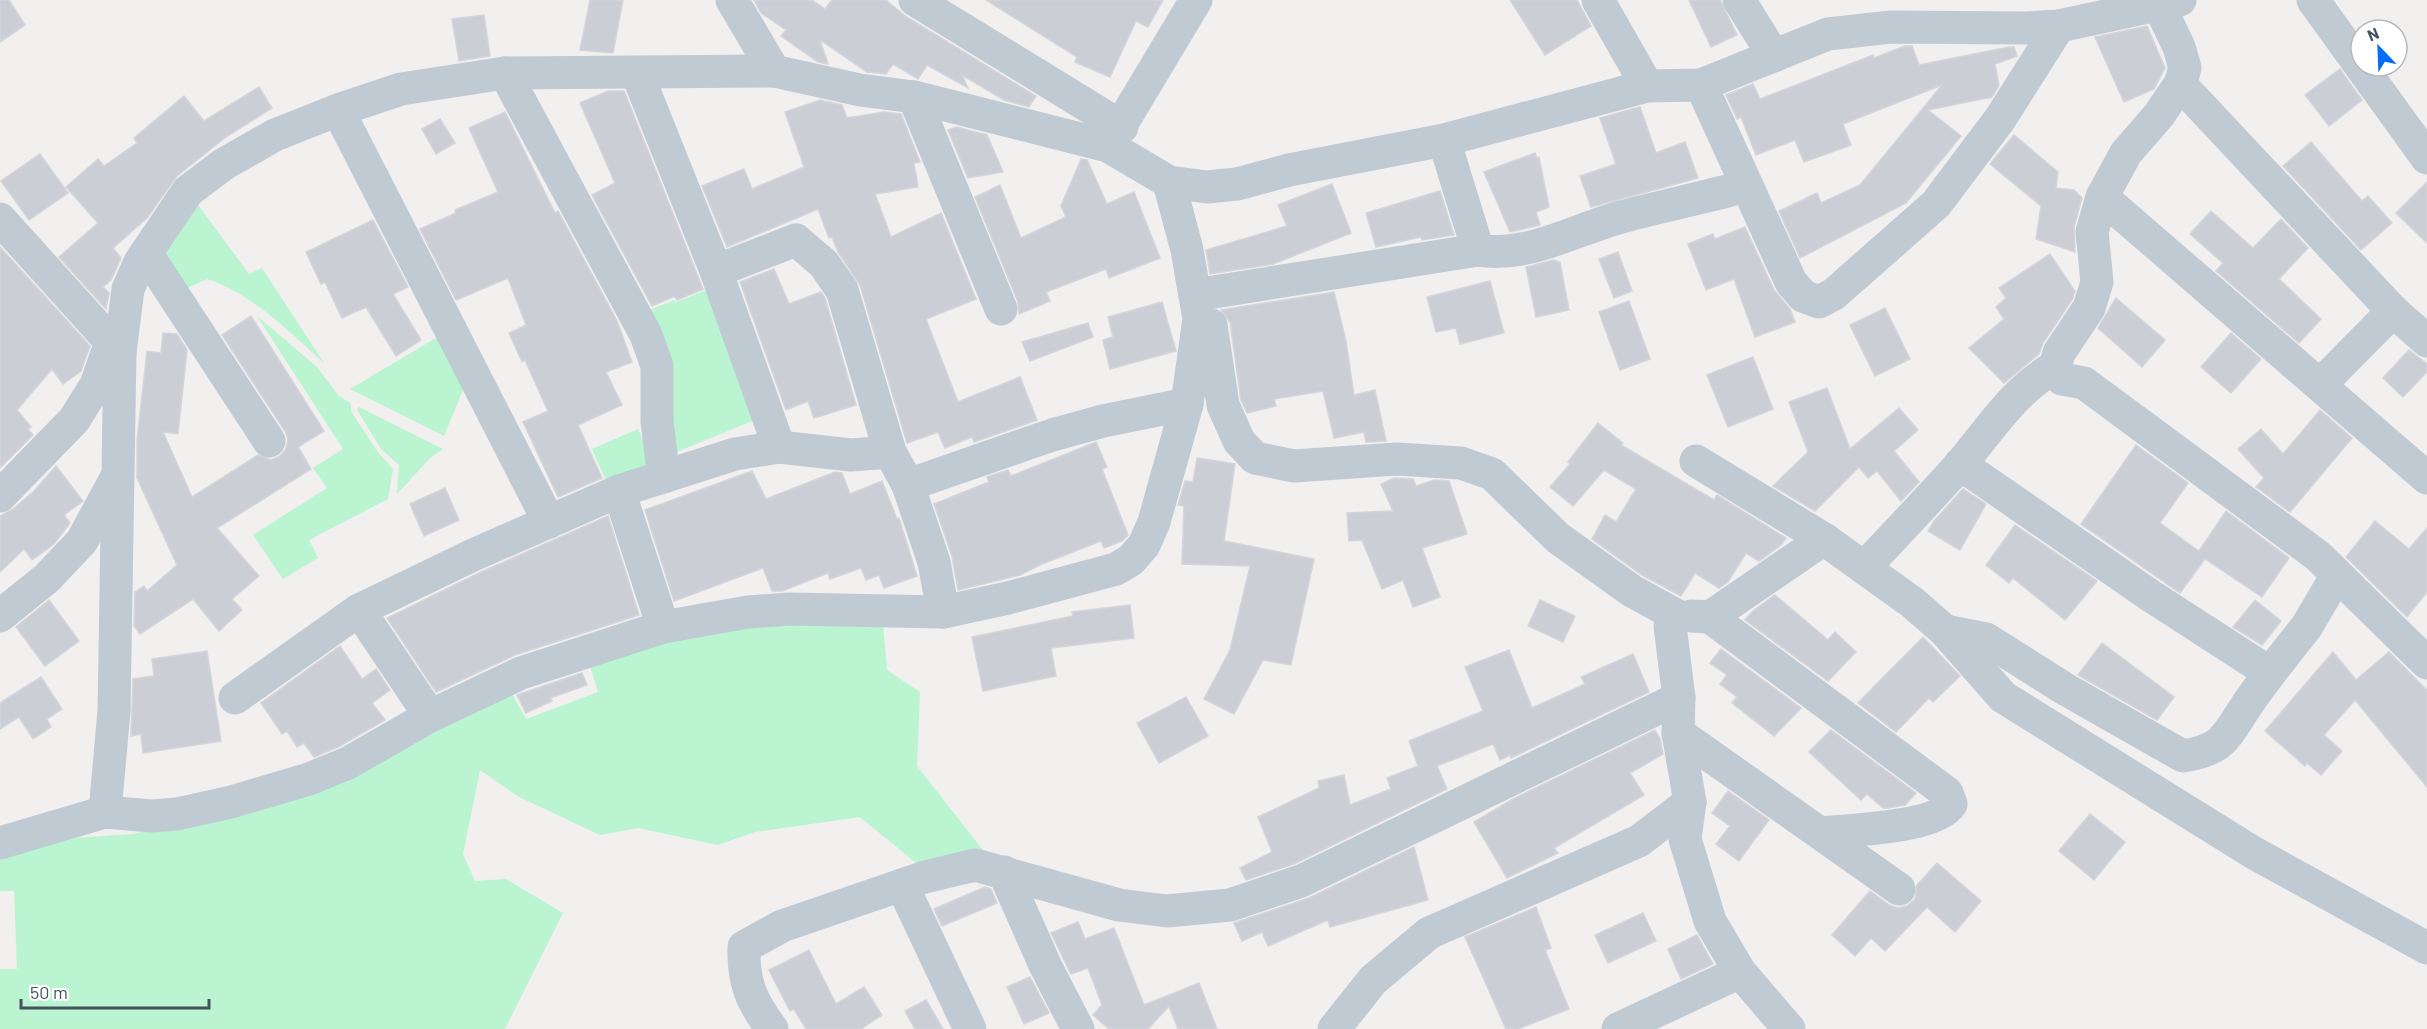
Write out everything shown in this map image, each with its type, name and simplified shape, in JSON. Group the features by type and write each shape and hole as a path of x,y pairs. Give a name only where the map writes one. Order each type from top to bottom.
{"street":[{"path":"732,0 774,71"},
{"path":"915,0 1115,137 1169,182 1207,187 1237,184 1289,170 1444,140 1647,86 1701,85 1828,34 1891,27 2060,26 2170,3 2185,68 2180,84 2159,115 2126,153 2102,197 2092,232 2097,282 2090,308 2059,352 2055,367 2062,379 2084,383 2318,556 2427,663"},
{"path":"1115,137 1196,0"},
{"path":"1598,0 1647,86"},
{"path":"1739,0 1774,56"},
{"path":"2313,0 2427,158"},
{"path":"1701,85 1791,282 1803,296 1820,302 1834,294 1936,204 2000,119 2060,26"},
{"path":"105,812 114,711 116,347 128,289 146,253 188,191 224,164 275,135 338,110 401,89 505,73 774,71 860,90 914,97 1115,137"},
{"path":"505,73 646,335 657,366 657,422 664,477"},
{"path":"637,73 716,271 779,447"},
{"path":"2180,84 2393,311 2427,340"},
{"path":"914,97 1001,309"},
{"path":"338,110 549,522"},
{"path":"1444,140 1478,250"},
{"path":"0,843 105,812 161,815 231,802 309,779 348,763 430,716 521,673 663,627 747,612 790,609 942,612 1008,598 1116,569 1131,560 1144,545 1154,522 1187,404 1197,307 1187,250 1169,182"},
{"path":"1197,307 1478,250 1498,253 1527,249 1619,218 1747,186"},
{"path":"2102,197 2427,478"},
{"path":"0,219 116,347"},
{"path":"716,271 796,240 824,264 842,290 890,452 908,485 934,562 942,612"},
{"path":"146,253 269,441"},
{"path":"1197,307 1211,325 1224,405 1239,441 1255,458 1294,466 1398,459 1461,463 1492,474 1558,538 1632,591 1674,614 1710,617 1947,793 1951,804 1946,812 1916,823 1820,833"},
{"path":"2320,385 2393,311"},
{"path":"0,496 74,420 116,347"},
{"path":"1864,568 1960,464 2004,410 2038,376 2055,367"},
{"path":"908,485 1052,435 1103,421 1187,404"},
{"path":"235,698 359,610 619,491 735,454 779,447 851,454 890,452"},
{"path":"1696,461 1824,538 1913,603 1945,631 2003,697 2254,853 2427,948"},
{"path":"1960,464 2151,596 2270,673"},
{"path":"0,616 46,578 82,542 117,475"},
{"path":"619,491 663,627"},
{"path":"1710,617 1824,538"},
{"path":"1945,631 1986,639 2065,689 2183,756 2199,754 2216,746 2231,733 2242,712 2307,626 2337,575"},
{"path":"359,610 430,716"},
{"path":"1674,614 1670,626 1679,698 1678,733 1690,802 1685,839 1710,921 1740,972 1789,1029"},
{"path":"772,1029 759,1011 743,974 744,947 782,926 902,885 975,865 1119,904 1167,911 1230,905 1301,882 1679,698"},
{"path":"1678,733 1899,890"},
{"path":"1334,1029 1372,980 1429,933 1639,841 1690,802"},
{"path":"1004,872 1078,1029"},
{"path":"902,885 970,1029"},
{"path":"1618,1029 1740,972"}],"green space":[{"path":"193,198 249,274 262,268 324,363 270,315 240,294 207,279 185,289 157,250"},
{"path":"712,288 757,419 667,456 642,313"},
{"path":"257,316 317,367 338,395 351,404 351,411 377,451 393,469 388,499 309,540 318,558 283,579 253,535 327,488 313,468 343,449"},
{"path":"446,332 469,375 444,436 350,389"},
{"path":"359,407 443,449 430,458 397,494 399,465 381,449 357,410"},
{"path":"638,429 653,465 608,485 592,449"},
{"path":"883,623 887,670 920,692 917,766 986,854 922,868 860,817 755,832 718,845 638,828 600,835 519,797 480,770 463,854 475,881 506,879 563,913 505,1029 0,1029 0,969 17,969 14,891 0,891 0,856 59,839 133,834 255,805 510,690 526,719 598,692 590,666 688,634 749,626"}],"building":[{"path":"0,0 9,0 25,25 0,42"},
{"path":"590,0 623,0 613,53 580,50"},
{"path":"754,0 812,0 825,9 832,0 886,0 905,16 1036,96 1029,107 1004,100 962,75 968,88 927,65 918,79 893,64 886,74 867,72 820,40 828,64 818,62 781,36 786,30 761,13"},
{"path":"986,0 1163,0 1148,27 1136,21 1110,77 1075,62 1077,57"},
{"path":"1510,0 1577,0 1591,26 1545,55"},
{"path":"1689,0 1720,0 1737,35 1711,47"},
{"path":"484,15 490,56 459,61 452,19"},
{"path":"2147,26 2165,68 2154,89 2124,102 2095,37"},
{"path":"1905,46 1912,46 1919,65 2009,47 2014,47 2017,56 1995,64 1999,85 1992,97 1928,110 1961,136 1906,203 1800,258 1779,211 1817,193 1821,203 1860,185 1942,85 1843,124 1851,145 1804,162 1795,140 1756,155 1741,117 1737,119 1726,95 1753,84 1760,99 1873,55 1874,58"},
{"path":"2340,69 2362,100 2329,126 2305,95"},
{"path":"259,87 272,108 226,137 177,176 147,218 113,248 121,258 111,280 103,287 109,293 106,309 59,257 98,223 66,187 98,159 104,166 137,143 134,138 184,96 204,121"},
{"path":"608,91 624,91 703,289 677,300 675,296 652,306 592,195 615,183 580,103"},
{"path":"820,100 842,105 847,118 884,112 901,114 920,162 914,163 918,187 875,194 891,237 941,213 976,299 926,319 958,402 1020,377 1037,420 974,442 972,437 945,448 938,432 907,443 860,285 838,252 832,237 829,238 818,209 727,247 702,186 744,169 752,189 804,167 785,112"},
{"path":"1640,107 1656,153 1685,142 1698,178 1591,207 1580,176 1616,164 1600,118"},
{"path":"505,112 555,213 558,211 617,321 632,362 606,372 622,405 578,425 602,478 558,497 523,422 548,411 525,360 522,362 509,333 526,325 508,278 456,300 420,229 456,213 455,210 498,192 469,128"},
{"path":"440,119 455,143 436,154 422,129"},
{"path":"956,127 987,135 1003,172 968,178 948,130"},
{"path":"2014,135 2058,172 2056,188 2074,190 2082,198 2074,227 2075,252 2036,239 2041,206 1990,164"},
{"path":"2311,142 2362,201 2368,196 2392,223 2361,250 2283,166"},
{"path":"1535,153 1537,158 1539,157 1549,207 1536,212 1540,225 1510,232 1484,172"},
{"path":"40,154 68,193 29,220 1,181"},
{"path":"1081,159 1087,160 1107,204 1134,192 1160,258 1109,278 1106,269 1046,292 1050,301 1019,314 1018,302 975,197 1000,185 1021,238 1066,217 1061,206"},
{"path":"2427,182 2427,243 2396,213"},
{"path":"1332,184 1351,233 1273,264 1210,274 1206,250 1287,226 1278,205"},
{"path":"1440,191 1454,235 1422,240 1421,237 1376,247 1366,213"},
{"path":"2211,211 2253,248 2281,219 2308,248 2279,279 2321,319 2299,343 2216,271 2223,263 2190,234"},
{"path":"373,220 408,287 393,294 421,340 396,356 366,307 342,318 325,282 321,284 306,252"},
{"path":"1745,227 1774,290 1790,309 1795,322 1755,337 1734,279 1706,290 1688,244 1713,234 1715,239"},
{"path":"0,247 90,346 81,371 63,384 52,369 17,410 31,427 28,429 33,435 0,468"},
{"path":"1618,252 1632,291 1614,298 1599,259"},
{"path":"2050,254 2075,291 2072,300 2043,343 2039,354 2004,383 1969,348 2004,319 1996,307 2006,298 1999,288"},
{"path":"1553,260 1560,262 1569,310 1536,317 1526,267"},
{"path":"774,269 789,304 821,292 825,298 856,405 814,418 808,401 786,410 740,282"},
{"path":"1490,281 1504,333 1460,344 1456,328 1436,332 1427,297"},
{"path":"1334,292 1346,341 1354,395 1375,390 1386,441 1366,442 1364,432 1334,438 1323,391 1274,399 1276,406 1247,413 1241,400 1230,322 1221,310"},
{"path":"2116,298 2165,340 2142,367 2098,328"},
{"path":"1629,301 1650,359 1620,370 1599,312"},
{"path":"1162,302 1176,351 1110,369 1103,340 1113,337 1108,317"},
{"path":"1885,308 1910,359 1875,376 1850,325"},
{"path":"251,316 324,431 298,447 311,469 217,528 259,576 232,599 242,610 219,631 193,599 140,634 134,626 135,592 144,586 147,591 177,565 137,478 137,440 147,351 161,353 163,333 177,334 187,350 178,434 163,432 192,497 258,455 271,460 280,456 286,449 288,439 285,431 222,335"},
{"path":"1088,323 1093,337 1030,361 1022,342"},
{"path":"2231,333 2261,359 2231,393 2201,367"},
{"path":"2409,350 2427,364 2427,372 2403,397 2383,378"},
{"path":"1753,357 1773,409 1728,427 1707,375"},
{"path":"1827,388 1850,449 1899,408 1918,430 1894,451 1919,482 1901,501 1877,471 1868,478 1859,467 1815,511 1773,486 1808,452 1789,402"},
{"path":"2320,410 2352,438 2290,512 2256,487 2264,478 2238,449 2261,429 2283,454"},
{"path":"1598,423 1623,443 1621,445 1714,500 1717,495 1786,538 1781,545 1759,561 1746,553 1728,582 1719,588 1695,573 1681,596 1642,575 1592,539 1605,515 1616,522 1636,489 1604,470 1573,506 1550,487 1570,464 1568,462"},
{"path":"1096,442 1107,467 1102,469 1128,535 1122,541 1104,548 1101,541 1020,575 958,590 952,556 934,504 989,482 987,477 1008,470 1011,476"},
{"path":"2136,445 2188,483 2160,523 2199,551 2226,511 2289,558 2262,597 2205,559 2180,593 2081,524"},
{"path":"1197,458 1235,464 1224,541 1314,559 1291,665 1263,660 1234,714 1204,699 1230,650 1250,566 1182,564 1184,506 1178,505 1185,481 1193,482"},
{"path":"56,466 83,501 64,515 70,523 54,544 32,560 24,549 0,572 0,516 13,509 34,491"},
{"path":"752,471 766,499 835,472 842,473 850,494 882,481 897,519 899,518 917,576 884,588 879,575 866,580 861,568 830,579 828,573 782,591 772,591 763,568 674,601 645,510"},
{"path":"1394,478 1413,479 1416,486 1434,480 1449,481 1467,534 1422,548 1440,597 1413,607 1403,580 1382,589 1362,540 1349,541 1347,513 1393,511 1381,484"},
{"path":"445,488 459,520 424,536 410,504"},
{"path":"1963,489 1986,504 1960,550 1928,531"},
{"path":"608,516 639,615 515,655 436,692 387,618 481,572"},
{"path":"2375,521 2409,549 2427,528 2427,592 2407,617 2346,557"},
{"path":"2015,525 2097,581 2065,620 2013,578 2009,583 1986,565"},
{"path":"1775,595 1828,640 1835,632 1856,652 1828,681 1745,620 1754,610"},
{"path":"49,600 79,641 45,666 16,627"},
{"path":"1540,600 1575,616 1563,642 1528,626"},
{"path":"2255,600 2281,621 2262,645 2233,627"},
{"path":"1130,605 1134,638 1051,648 1056,676 983,691 972,637 1073,616 1072,612"},
{"path":"1923,637 1960,676 1933,702 1929,698 1896,732 1858,703"},
{"path":"2102,643 2174,697 2157,720 2078,675"},
{"path":"340,646 362,679 376,669 390,690 372,703 385,720 340,746 314,757 304,743 297,747 287,731 282,734 261,703"},
{"path":"1721,649 1801,708 1774,736 1732,703 1737,697 1720,684 1727,675 1710,663"},
{"path":"1509,650 1532,708 1585,684 1581,677 1633,654 1649,692 1511,758 1510,755 1500,760 1493,744 1437,766 1447,789 1294,864 1246,880 1240,868 1272,852 1258,817 1319,788 1318,781 1344,775 1350,805 1391,789 1387,778 1418,766 1409,741 1483,711 1465,667"},
{"path":"207,651 221,741 143,753 141,734 131,736 133,679 154,676 152,659"},
{"path":"2333,652 2356,680 2389,652 2427,690 2427,787 2355,700 2324,735 2342,751 2321,775 2307,763 2305,766 2265,731"},
{"path":"582,673 587,685 550,698 552,701 526,713 517,695"},
{"path":"41,677 62,709 47,719 51,727 33,739 19,717 0,729 0,703"},
{"path":"1186,697 1208,736 1159,763 1137,723"},
{"path":"1655,730 1660,739 1663,754 1630,773 1644,795 1554,848 1558,853 1507,878 1474,822 1513,799"},
{"path":"1831,730 1916,793 1905,805 1888,808 1883,808 1867,794 1861,800 1809,752"},
{"path":"1728,791 1769,820 1739,861 1716,844 1730,826 1712,813"},
{"path":"2090,814 2125,842 2094,880 2059,851"},
{"path":"1414,847 1428,900 1330,927 1328,920 1268,946 1262,932 1242,941 1234,923 1309,898"},
{"path":"1937,863 1981,901 1955,932 1927,907 1885,951 1871,938 1855,956 1832,935 1870,891 1889,905 1898,908 1907,906 1915,899 1917,885"},
{"path":"985,887 991,889 997,903 942,926 934,909"},
{"path":"1536,907 1551,948 1545,950 1569,1009 1518,1029 1506,1029 1465,937"},
{"path":"1643,913 1656,941 1608,963 1595,935"},
{"path":"1078,922 1085,939 1114,928 1144,1005 1199,983 1217,1029 1178,1029 1169,1006 1148,1029 1109,1029 1093,1015 1102,1005 1088,968 1071,974 1051,933"},
{"path":"1697,935 1713,964 1681,979 1668,949"},
{"path":"809,950 836,1004 864,987 882,1015 861,1029 806,1029 794,1009 790,1011 769,970"},
{"path":"1030,977 1049,1013 1024,1024 1007,987"},
{"path":"926,1000 943,1029 915,1029 905,1011"}]}
